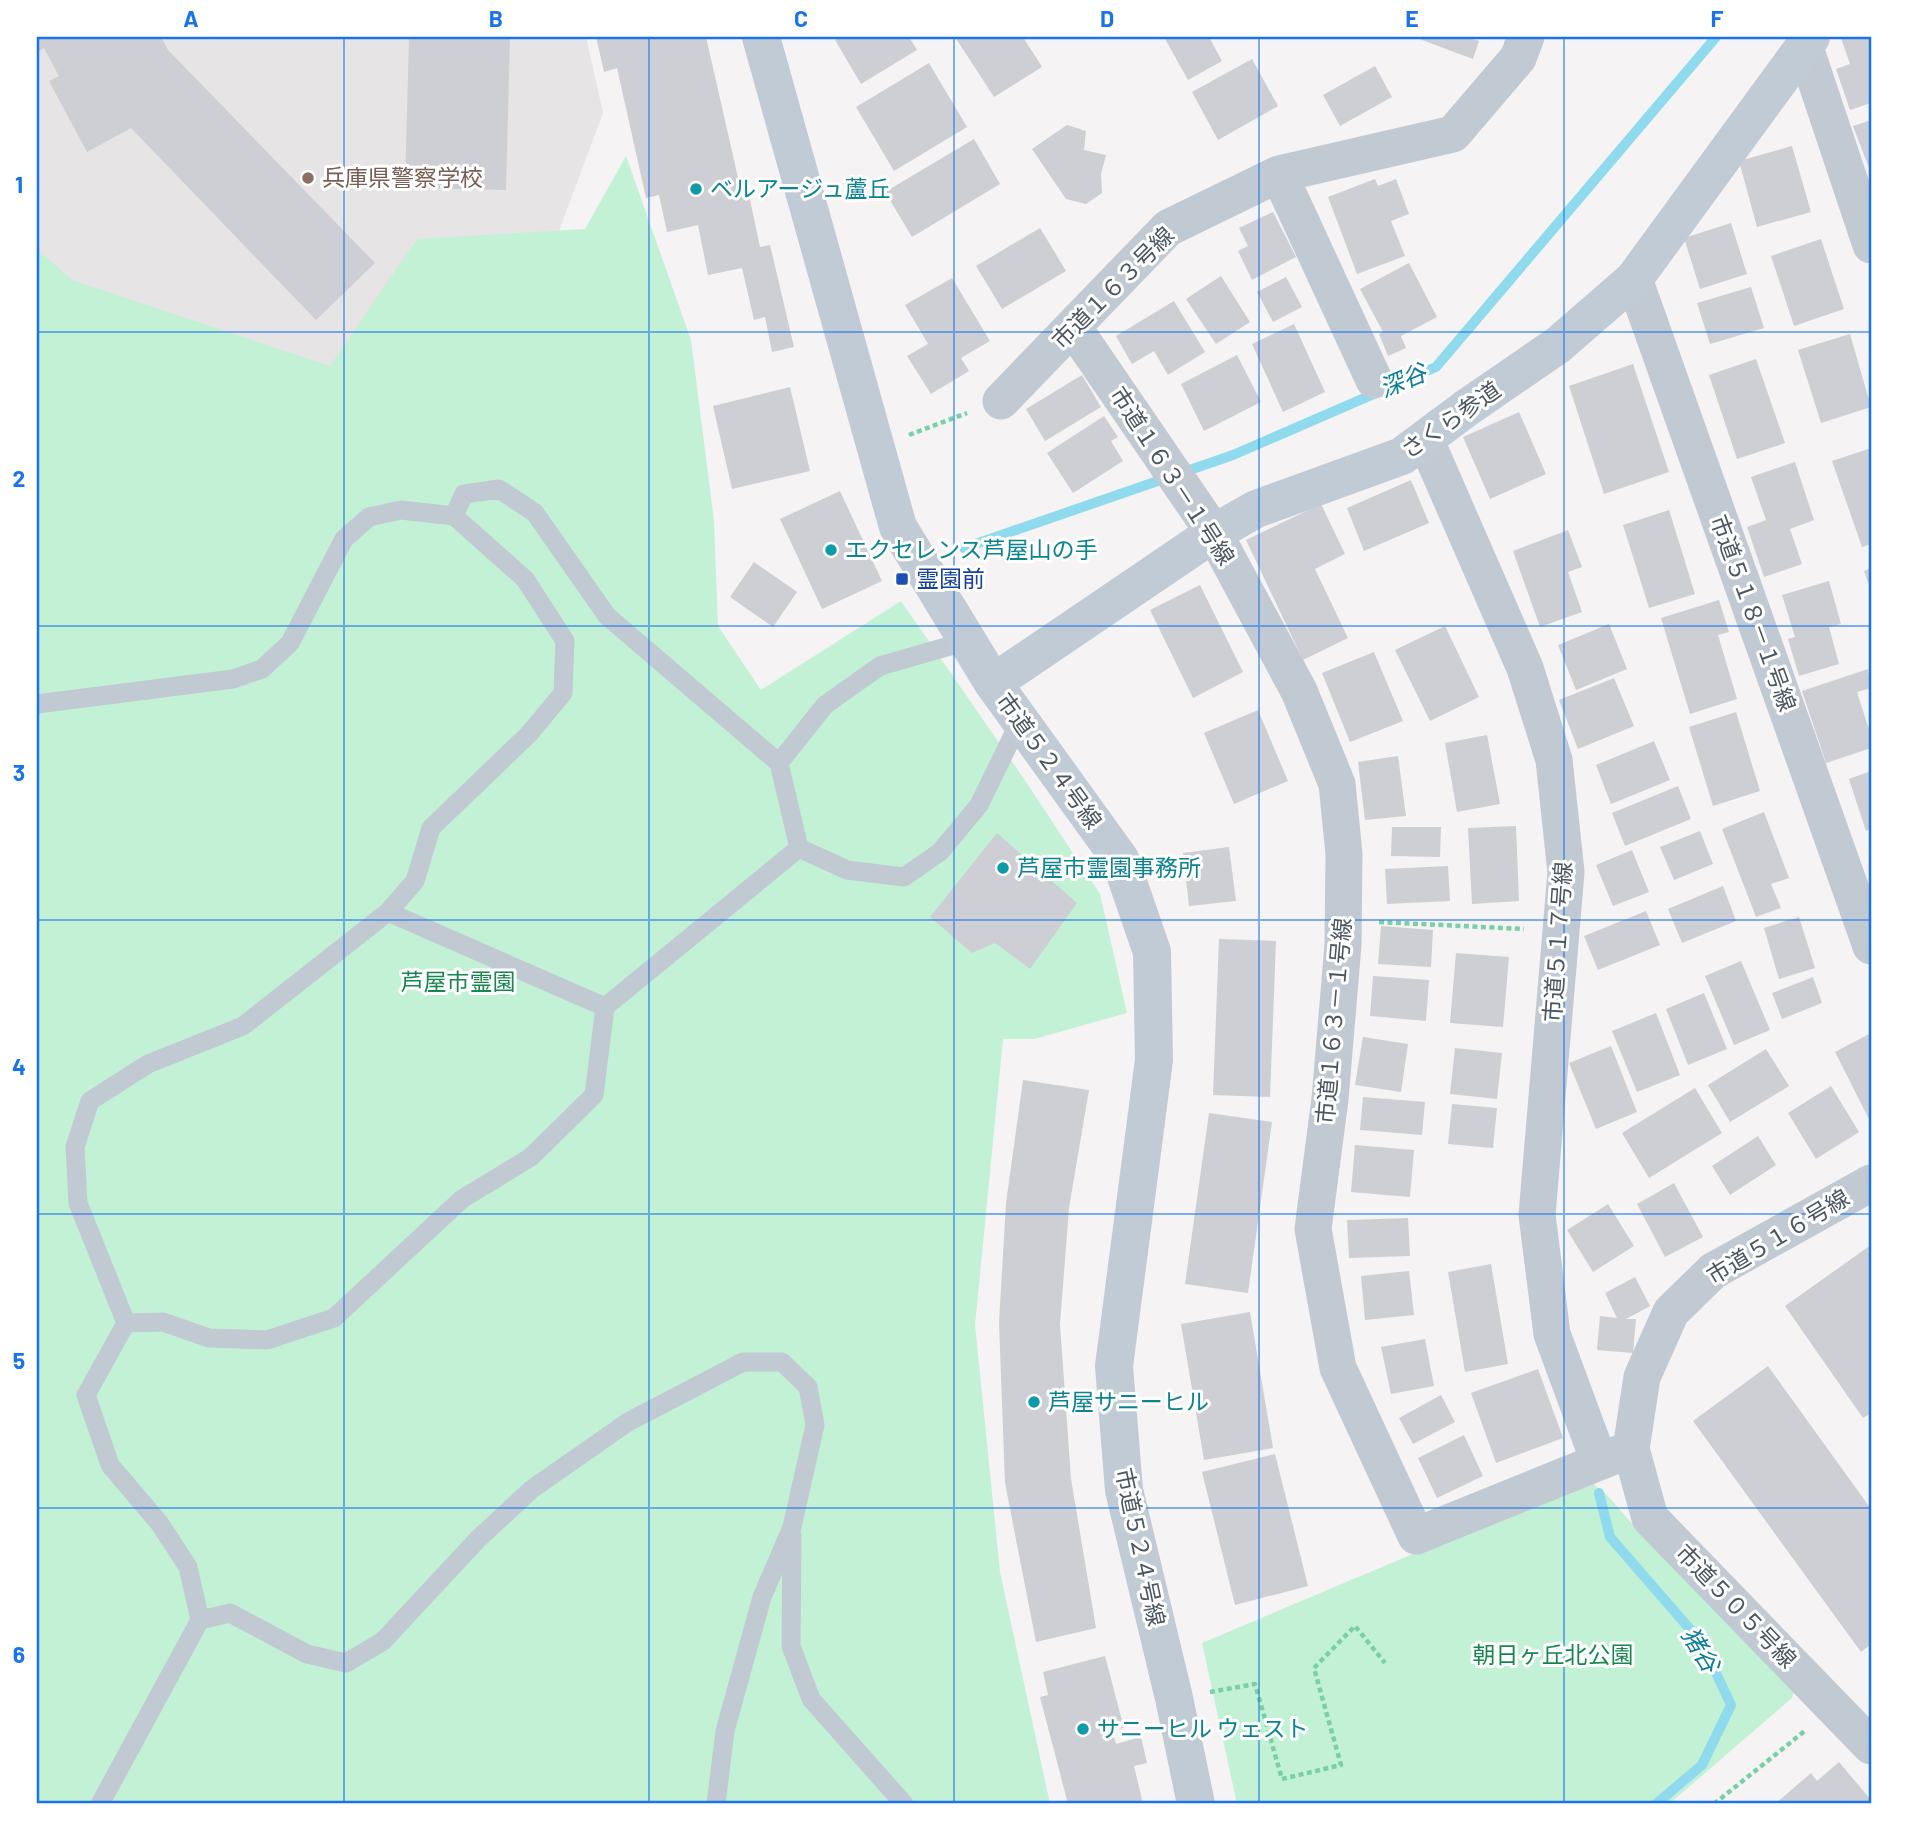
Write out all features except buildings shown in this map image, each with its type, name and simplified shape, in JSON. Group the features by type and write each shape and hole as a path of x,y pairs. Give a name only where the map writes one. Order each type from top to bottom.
{"street":[{"name":"市道５２４号線","path":"763,37 898,527 993,683 1119,859 1152,952 1154,1060 1114,1366 1124,1490 1174,1698 1196,1804"},
{"name":"市道１６３号線","path":"1001,401 1168,228 1279,174 1452,134 1518,58 1526,37"},
{"path":"1807,41 1871,245"},
{"name":"さくら参道","path":"993,683 1214,533 1256,509 1402,456 1558,345 1634,279 1807,41"},
{"path":"1279,174 1374,380"},
{"name":"市道５１８－１号線","path":"1634,279 1871,946"},
{"name":"市道１６３－１号線","path":"1073,327 1214,533 1299,691 1337,784 1344,854 1343,921 1330,1099 1313,1228 1338,1368 1416,1536 1615,1455"},
{"name":"市道５１７号線","path":"1425,439 1525,668 1554,760 1566,872 1537,1215 1552,1334 1615,1455"},
{"name":"市道５１６号線","path":"1615,1455 1642,1377 1671,1312 1713,1271 1871,1183"},
{"name":"市道５０５号線","path":"1615,1455 1650,1518 1871,1746"}],"lane":[{"path":"454,516 464,494 499,489 535,513 607,617 779,763 799,848"},
{"path":"37,704 233,679 262,669 290,643 344,539 369,517 401,510 454,516 525,579 565,641 563,693 529,734 431,828 415,881 388,912 243,1026 148,1064 90,1101 75,1147 78,1203 126,1322"},
{"path":"779,763 825,705 880,666 967,641"},
{"path":"799,848 847,870 904,877 940,852 979,805 1020,721"},
{"path":"126,1322 163,1322 209,1338 267,1340 334,1318 462,1199 531,1157 594,1095 606,1007 799,848"},
{"path":"388,912 606,1007"},
{"path":"100,1804 200,1620 188,1567 160,1524 110,1465 86,1395 126,1322"},
{"path":"200,1620 229,1613 307,1654 346,1662 383,1641 478,1539 532,1489 628,1422 743,1362 782,1362 808,1387 815,1425 792,1527 762,1597 725,1731 716,1804"},
{"path":"792,1527 791,1646 811,1699 904,1804"}],"path":[{"path":"913,433 1001,401"},
{"path":"1343,921 1561,930"},
{"path":"1206,1693 1255,1684 1282,1779 1341,1765 1314,1668 1355,1626 1385,1663"},
{"path":"1714,1804 1834,1707"}],"shaded area":[{"name":"兵庫県警察学校","path":"37,37 586,37 603,113 554,244 328,378 37,273"}],"green space":[{"name":"芦屋市霊園","path":"626,156 691,340 714,521 718,626 761,690 901,601 1100,894 1127,1013 1034,1039 1003,1039 975,1325 1000,1572 1050,1804 37,1804 37,249 72,280 330,366 417,239 585,229"},
{"name":"朝日ヶ丘北公園","path":"1588,1480 1606,1494 1635,1527 1796,1681 1792,1698 1669,1804 1237,1804 1202,1643"}],"waterway":[{"name":"深谷","path":"964,548 1233,455 1436,367 1716,37"},
{"name":"猪谷","path":"1599,1493 1610,1537 1702,1643 1731,1705 1702,1765 1656,1804"}],"place":[{"name":"兵庫県警察学校","path":"308,178"},
{"name":"ベルアージュ蘆丘","path":"696,189"},
{"name":"エクセレンス芦屋山の手","path":"831,550"},
{"name":"霊園前","path":"902,579"},
{"name":"芦屋市霊園事務所","path":"1003,868"},
{"name":"芦屋サニーヒル","path":"1034,1402"},
{"name":"サニーヒル ウェスト","path":"1083,1729"}]}
